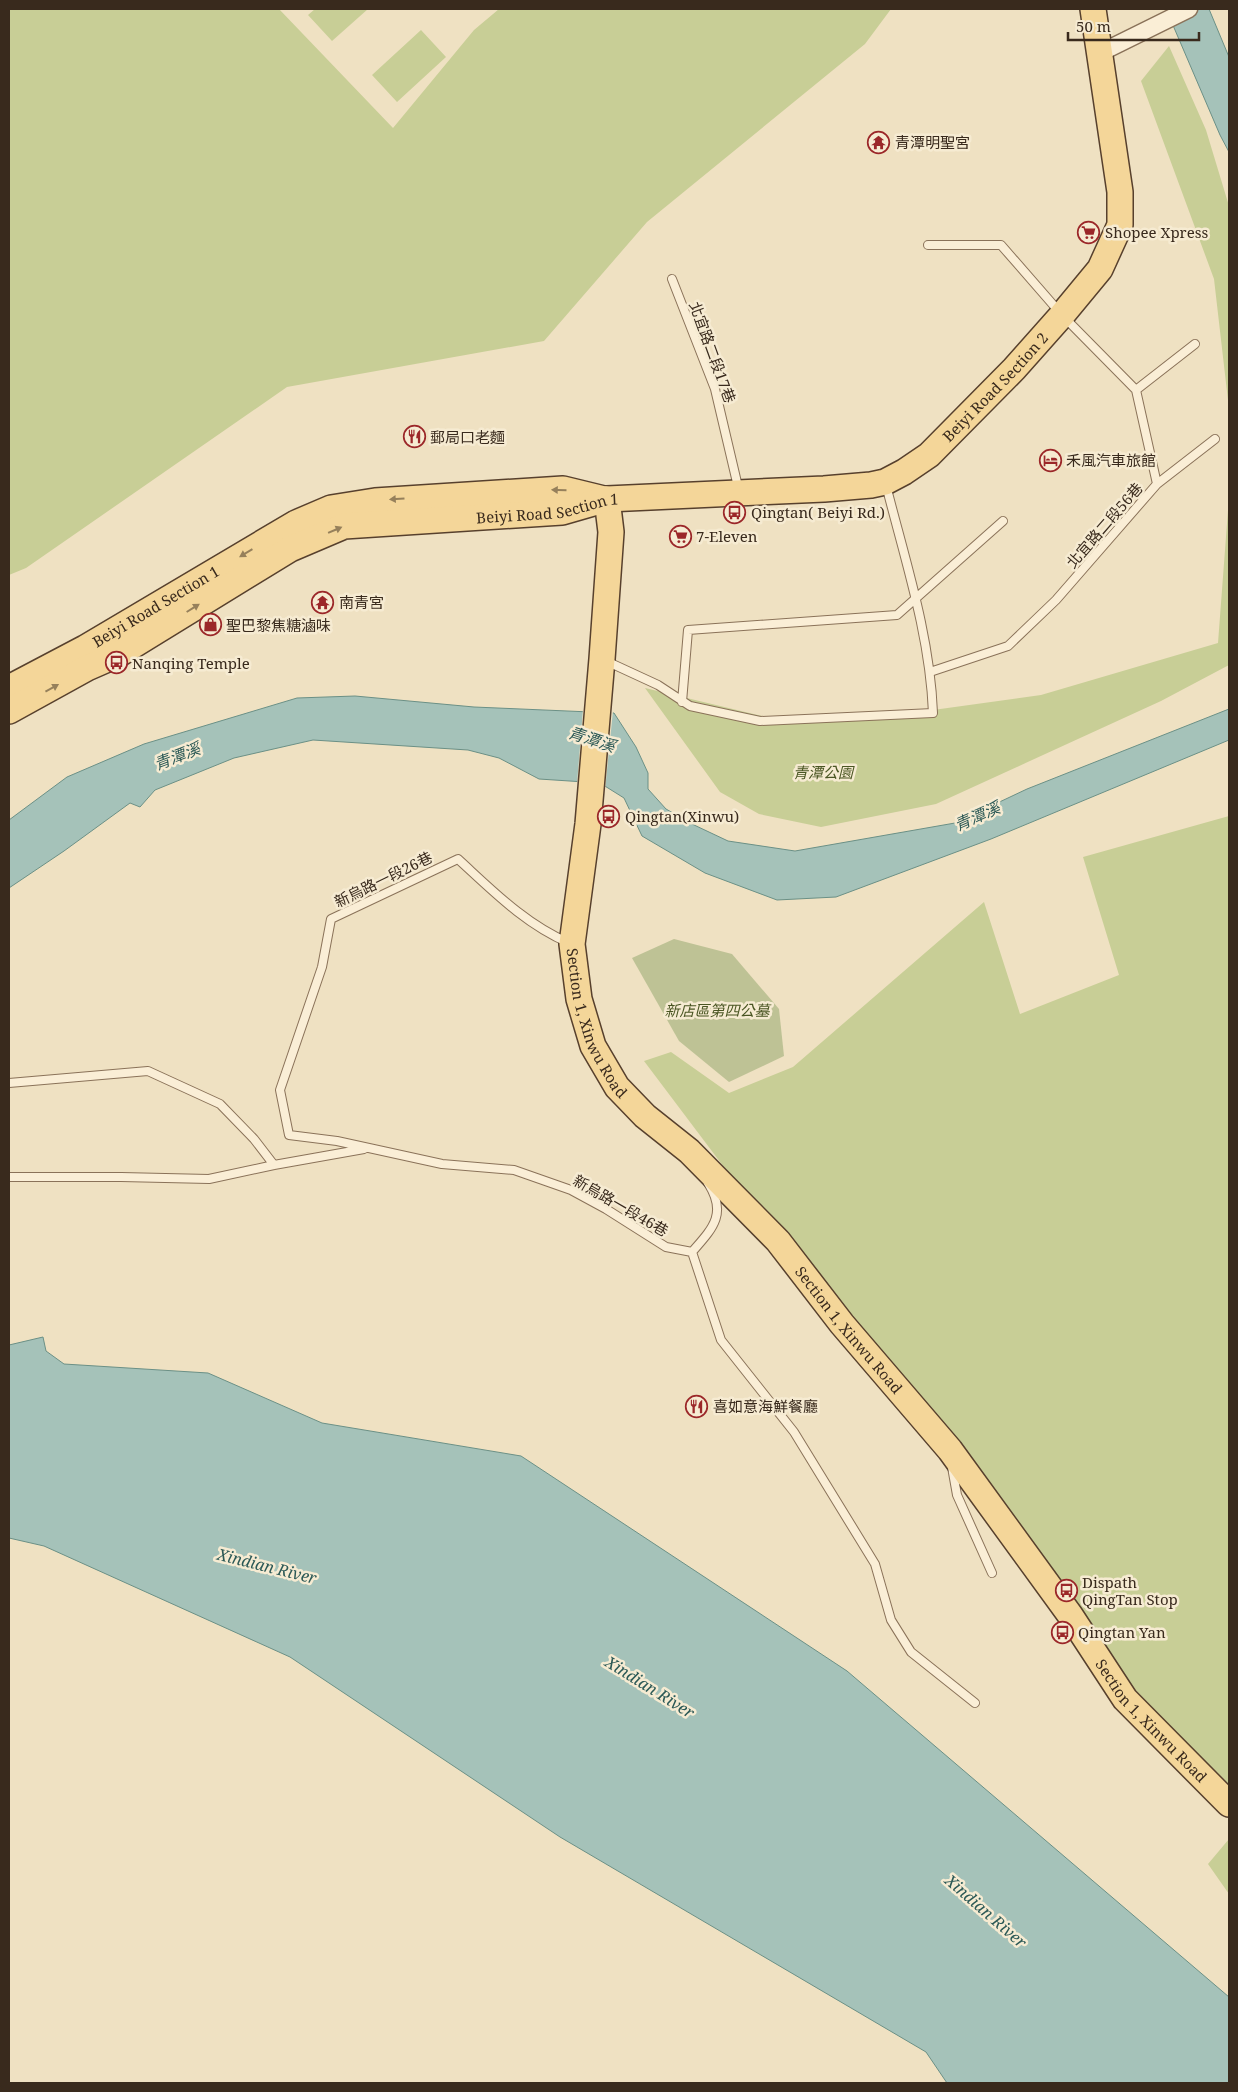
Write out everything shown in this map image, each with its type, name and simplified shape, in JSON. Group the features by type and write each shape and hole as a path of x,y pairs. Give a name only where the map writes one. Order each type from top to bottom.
{"main road":[{"name":"Beiyi Road Section 2","path":"607,499 739,492 824,490 885,482 929,455 1014,369 1062,315 1100,269 1120,225 1120,192 1093,9"},
{"name":"Beiyi Road Section 1","path":"9,688 85,648 296,523 331,508 375,501 563,489 607,499"},
{"path":"602,660 611,532 607,499"},
{"name":"Beiyi Road Section 1","path":"9,711 87,668 119,654 290,549 344,526 562,512 607,499"},
{"name":"Section 1, Xinwu Road","path":"602,660 588,824 572,944 579,999 593,1046 617,1087 645,1116 689,1151 778,1240 842,1324 950,1450 1070,1615 1125,1699 1229,1804"}],"street":[{"path":"1100,53 1189,9"}],"lane":[{"path":"928,245 1001,245 1062,315 1136,390 1195,344"},
{"name":"北宜路二段17巷","path":"672,279 715,389 739,492"},
{"name":"北宜路二段56巷","path":"930,672 1008,646 1056,600 1157,484 1136,390"},
{"path":"1157,484 1215,439"},
{"path":"602,660 658,685 690,706 760,721 933,712 930,672 917,598 904,557 885,482"},
{"path":"682,702 688,630 897,616 1003,521"},
{"name":"新烏路一段26巷","path":"369,1148 337,1141 289,1135 280,1090 322,967 331,919 458,859 522,916 546,933 572,944"},
{"path":"9,1082 148,1071 220,1104 254,1139 274,1165"},
{"path":"645,1116 683,1157"},
{"path":"9,1177 209,1179 369,1148"},
{"name":"新烏路一段46巷","path":"369,1148 442,1164 514,1170 571,1190 606,1209 666,1247 692,1252"},
{"path":"703,1178 709,1184 718,1208 712,1228 692,1252 721,1340 794,1432 876,1564 891,1620 911,1652 975,1703"},
{"path":"950,1450 957,1495 992,1573"}],"green space":[{"path":"9,9 279,9 393,128 474,30 499,9 891,9 865,44 647,222 544,341 287,387 26,568 9,575"},
{"path":"315,9 368,9 332,41 308,15"},
{"path":"421,30 446,57 397,102 372,75"},
{"path":"1169,46 1206,130 1229,206 1229,409 1214,279 1141,81"},
{"name":"青潭公園","path":"1229,497 1229,665 1161,701 936,804 821,827 759,814 720,792 645,688 779,720 897,715 1041,695 1218,643"},
{"path":"1229,816 1229,1791 1114,1685 644,1061 671,1052 729,1093 793,1067 984,902 1020,1014 1119,975 1083,857"},
{"name":"新店區第四公墓","path":"674,939 732,954 779,1009 784,1056 729,1082 679,1041 632,958"},
{"path":"1229,1839 1229,1894 1208,1864"}],"water":[{"path":"1166,9 1209,9 1229,57 1229,152 1220,135"},
{"name":"青潭溪","path":"355,696 474,707 614,713 636,747 648,773 648,789 666,809 728,841 795,851 955,823 1027,789 1229,709 1229,740 991,839 836,897 777,900 705,873 642,836 624,798 600,783 539,779 499,758 468,750 313,740 234,758 155,790 140,807 130,803 9,888 9,820 67,777 144,744 297,698"},
{"name":"Xindian River","path":"43,1337 46,1351 64,1364 208,1373 322,1423 521,1456 847,1671 1229,1997 1229,2083 947,2083 926,2052 560,1837 290,1657 44,1546 9,1538 9,1345"}],"pier":[{"path":"583,709 613,711 605,790 599,786 577,784"}],"place":[{"name":"青潭明聖宮","path":"879,142"},
{"name":"Shopee Xpress","path":"1089,232"},
{"name":"郵局口老麵","path":"414,437"},
{"name":"禾風汽車旅館","path":"1050,460"},
{"name":"Qingtan( Beiyi Rd.)","path":"735,512"},
{"name":"7-Eleven","path":"680,536"},
{"name":"南青宮","path":"323,602"},
{"name":"聖巴黎焦糖滷味","path":"210,625"},
{"name":"Nanqing Temple","path":"116,663"},
{"name":"Qingtan(Xinwu)","path":"609,816"},
{"name":"喜如意海鮮餐廳","path":"697,1406"},
{"name":"Dispath QingTan Stop","path":"1066,1591"},
{"name":"Qingtan Yan","path":"1062,1632"}]}
